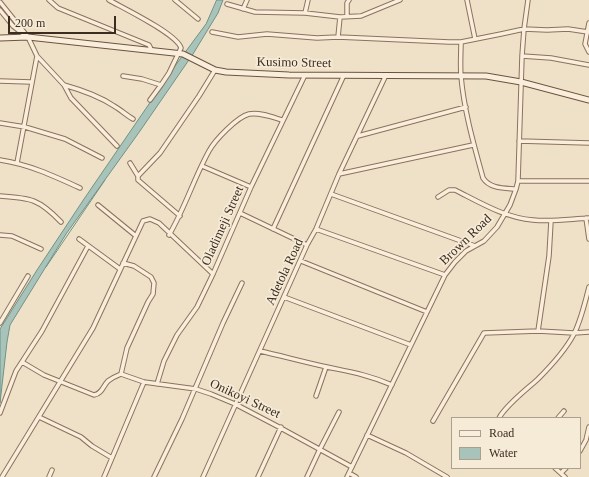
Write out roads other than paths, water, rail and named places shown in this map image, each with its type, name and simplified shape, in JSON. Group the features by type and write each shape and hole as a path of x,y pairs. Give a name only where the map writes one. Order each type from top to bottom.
{"street":[{"path":"49,0 58,8 149,45 152,51"},
{"path":"109,0 171,36 180,44 181,54 150,100"},
{"path":"175,0 198,19"},
{"path":"243,9 247,0"},
{"path":"305,13 308,0"},
{"path":"347,16 347,3 349,0"},
{"path":"227,4 255,12 305,13 340,17 360,16 400,0"},
{"path":"467,0 475,39"},
{"name":"Brown Road","path":"348,475 445,275 466,251 484,240 497,227 510,205 516,190 518,181 522,56 528,0"},
{"path":"0,2 28,37 37,56 64,85 71,98 117,146"},
{"path":"0,10 13,26 28,37"},
{"path":"338,37 340,17"},
{"path":"589,23 585,44 586,49 589,52"},
{"path":"212,32 238,37 267,34 317,38 338,37 461,42 524,29 568,29 588,32"},
{"name":"Kusimo Street","path":"0,38 28,37 181,54 215,70 239,73 486,76 521,82 589,100"},
{"path":"461,42 461,76 466,107 473,145 485,181 493,186 516,190"},
{"path":"17,163 25,127 31,82 37,56"},
{"path":"522,56 551,58 589,65"},
{"path":"138,176 160,153 215,70"},
{"name":"Oladimeji Street","path":"157,384 164,361 174,341 197,307 282,120 305,75"},
{"path":"273,229 344,75"},
{"name":"Adetola Road","path":"203,477 316,229 339,174 386,75"},
{"path":"123,76 142,79 161,85"},
{"path":"0,81 31,82"},
{"path":"64,85 80,89 101,98 132,119"},
{"path":"358,136 466,107"},
{"path":"169,235 180,216 210,150 219,138 231,126 245,116 256,114 282,120"},
{"path":"0,123 25,127 65,139 102,158"},
{"path":"519,141 589,143"},
{"path":"339,174 473,145"},
{"path":"0,160 17,163 49,174 80,188"},
{"path":"130,163 138,176 138,180 180,216"},
{"path":"202,166 251,187"},
{"path":"518,181 589,181"},
{"path":"438,197 449,190 455,190 505,214 533,220 551,221 588,218 589,239"},
{"path":"331,194 475,246"},
{"path":"0,196 22,197 35,201 43,205 61,222"},
{"path":"98,205 136,236"},
{"path":"240,213 307,246"},
{"path":"2,477 93,328 143,221 146,219 156,222 213,274"},
{"path":"538,331 549,256 551,221"},
{"path":"316,229 445,275"},
{"path":"0,235 12,236 40,249"},
{"path":"79,239 120,269"},
{"path":"0,413 14,375 45,325 88,246"},
{"path":"22,362 44,376 94,395 98,395 107,382 121,374 127,348 153,294 154,283 152,277 134,266 123,262"},
{"path":"301,262 428,312"},
{"path":"0,323 28,276"},
{"path":"154,477 196,389 223,323 242,283"},
{"path":"500,417 521,394 546,371 574,333 589,287"},
{"path":"284,297 411,345"},
{"path":"433,421 484,333 538,331 574,333 589,332"},
{"path":"260,351 326,367 357,372 392,385"},
{"path":"316,396 326,367"},
{"name":"Onikoyi Street","path":"121,374 144,382 196,389 235,404 281,427 352,467"},
{"path":"104,477 144,382"},
{"path":"307,477 339,412"},
{"path":"559,417 564,412"},
{"path":"39,417 81,437 92,446 112,458"},
{"path":"258,477 281,427"},
{"path":"581,449 586,440 589,427"},
{"path":"367,435 411,456 447,477"},
{"path":"556,469 565,477"},
{"path":"561,473 565,469"},
{"path":"49,477 52,470"},
{"path":"348,475 356,477"}],"water":[{"path":"217,0 223,0 218,13 193,54 66,234 10,325 0,403 0,329 84,199 175,66 206,24"}],"waterway":[{"path":"46,267 105,180"}]}
